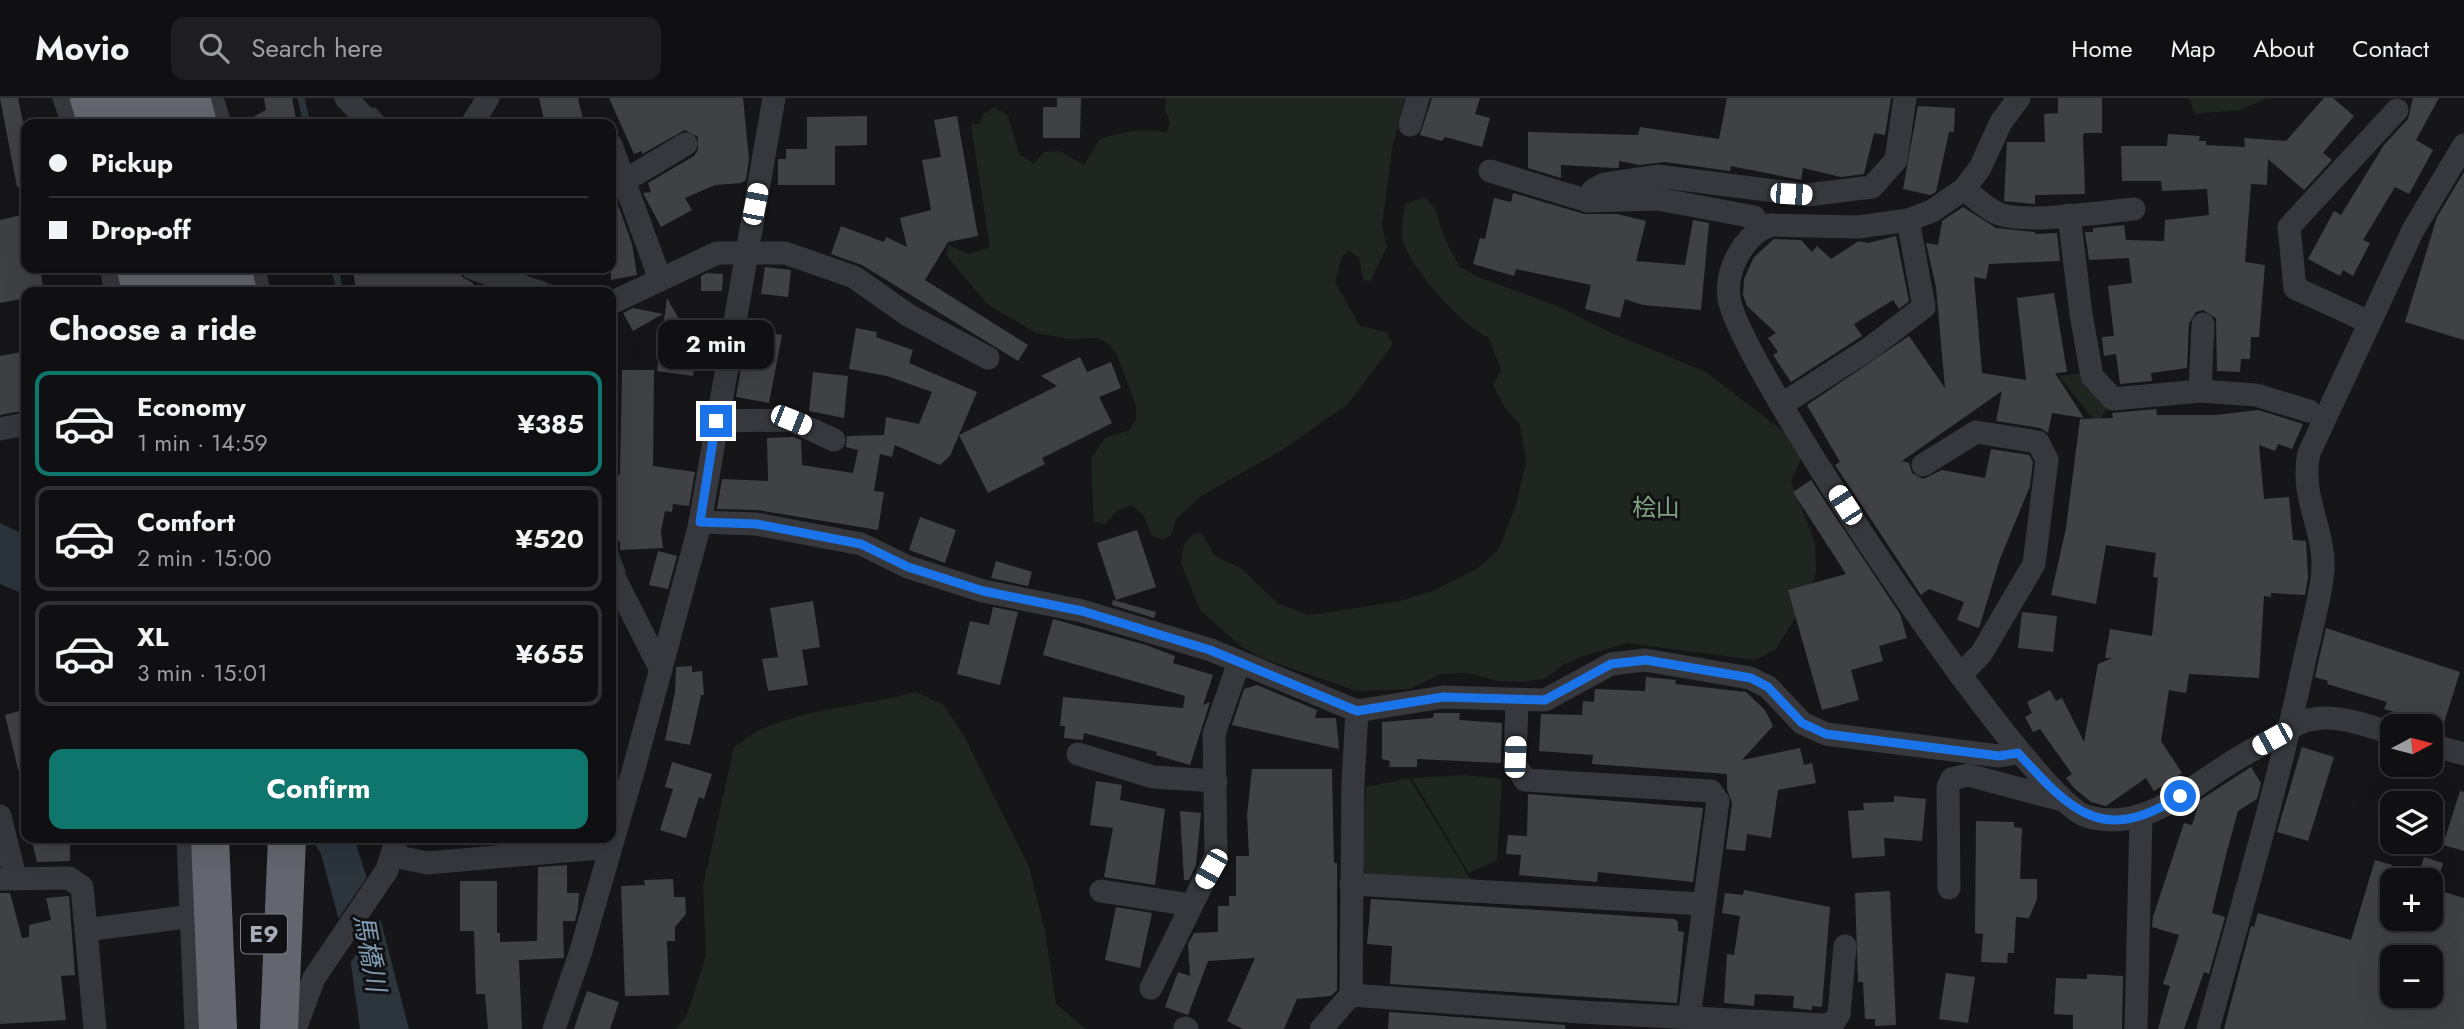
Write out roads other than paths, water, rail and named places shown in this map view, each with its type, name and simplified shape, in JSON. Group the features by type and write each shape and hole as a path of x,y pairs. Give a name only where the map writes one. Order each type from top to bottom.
{"highway":[{"path":"89,98 95,119"},
{"path":"123,98 129,119"},
{"path":"159,98 198,115"},
{"path":"210,843 218,1029"},
{"name":"E9","path":"229,1029 231,843"},
{"name":"E9","path":"261,1029 264,843"},
{"path":"279,1029 287,843"}],"street":[{"path":"64,98 70,119"},
{"path":"346,98 366,119"},
{"path":"475,119 488,98"},
{"path":"616,826 700,522 774,98"},
{"path":"1410,125 1418,98"},
{"path":"1588,201 1592,190 1604,184 1657,176 1799,194 1872,187 1896,160 1905,98"},
{"path":"2019,98 2001,122 1980,168 1964,189 1932,211 1908,220 1858,227 1781,224 1762,228 1734,260 1728,296 1734,320 1781,405 1960,675 2018,753 2063,800 2083,815 2110,820 2141,816 2162,808 2236,759 2309,719 2345,720 2380,730"},
{"path":"2369,322 2295,288 2290,227 2397,110"},
{"path":"624,181 686,144"},
{"path":"2208,1029 2289,730 2323,576 2322,545 2307,495 2305,472 2309,453 2413,230 2464,145"},
{"path":"616,159 660,279"},
{"path":"1490,171 1588,201 1658,199 1754,217 1762,228"},
{"path":"1964,189 1995,213 2007,216 2069,215 2134,209"},
{"path":"2069,215 2081,314 2092,376 2113,399 2211,392 2256,395 2309,411"},
{"path":"1781,405 1870,348 1924,307 1908,220"},
{"path":"616,301 717,253 785,253 854,277 908,316 988,358"},
{"path":"486,273 524,287"},
{"path":"2203,324 2211,392"},
{"path":"716,421 791,420 834,440"},
{"path":"0,429 21,425"},
{"path":"1923,465 1976,432 2038,442 2047,460 2031,572 1981,654 1960,675"},
{"path":"700,522 768,525 861,544 908,567 983,591 1082,611 1239,662 1357,711 1443,697 1545,700 1611,664 1646,660 1751,678 1768,687 1802,723 1826,734 1999,756 2018,753"},
{"path":"616,581 661,670"},
{"path":"1151,988 1216,856 1214,734 1239,662"},
{"path":"1517,700 1515,764 1525,780 1711,790 1718,801 1689,1018"},
{"path":"1321,1029 1351,996 1351,884 1357,711"},
{"path":"2443,748 2464,754"},
{"path":"1078,754 1153,777 1216,781"},
{"path":"1949,888 1948,787 1952,779 1968,775 2063,800"},
{"path":"0,816 8,878 69,878 82,887 95,1029"},
{"path":"2136,1029 2141,816"},
{"path":"188,843 196,1029"},
{"path":"554,1029 611,843"},
{"path":"295,1029 314,978 393,855 427,863 610,847"},
{"path":"1351,884 1703,904"},
{"path":"1101,891 1191,905"},
{"path":"86,930 193,916"},
{"path":"1351,996 1689,1018 1767,1026 1825,1025 1834,1022 1839,1014 1845,946"}],"water":[{"path":"0,523 21,533 21,593 0,584"},
{"name":"馬橋川","path":"314,843 356,843 381,922 409,1029 360,1029 351,964 321,854"}],"waterway":[{"path":"301,98 306,119"},
{"path":"374,111 381,119"},
{"path":"336,273 339,287"},
{"path":"539,283 548,287"},
{"path":"616,556 622,571"}],"park label":[{"name":"桧山","path":"1656,508"}]}
